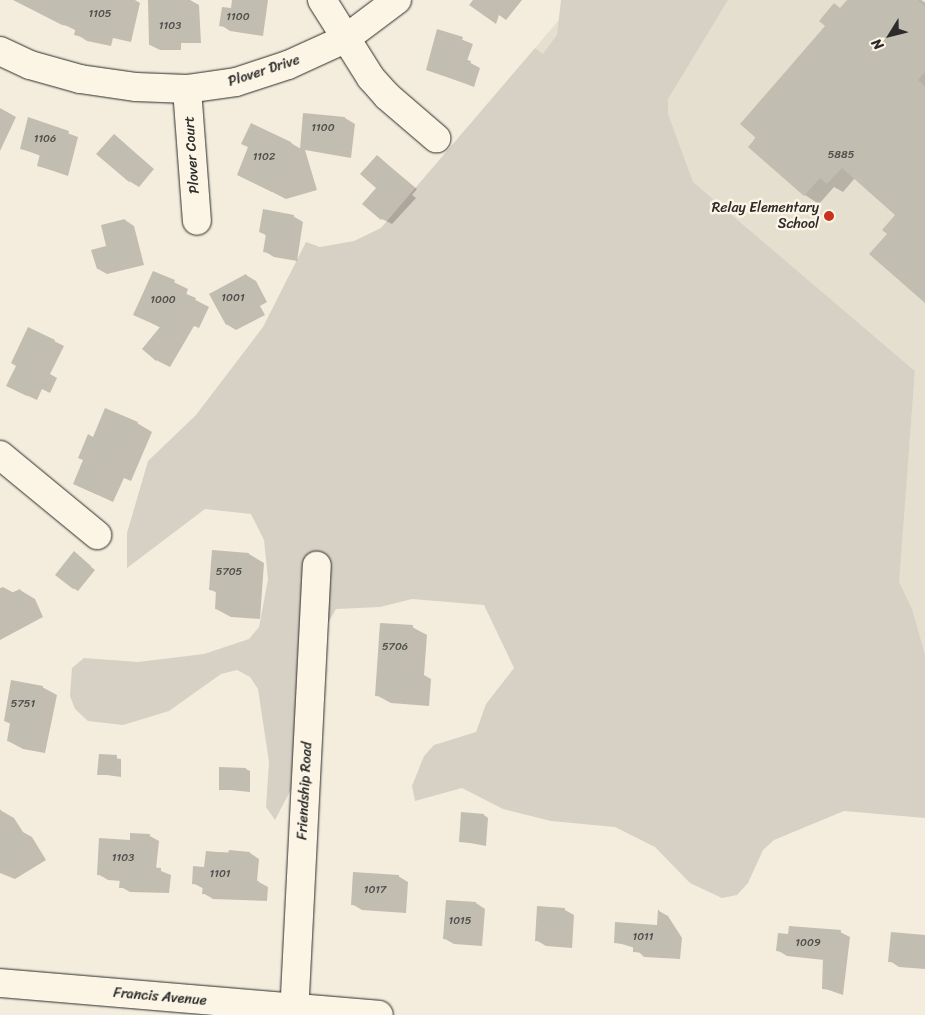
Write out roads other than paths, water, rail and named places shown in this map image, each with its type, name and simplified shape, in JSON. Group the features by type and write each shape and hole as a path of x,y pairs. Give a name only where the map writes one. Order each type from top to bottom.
{"street":[{"path":"322,0 345,39 386,96 436,138"},
{"name":"Plover Drive","path":"0,51 30,65 80,79 136,88 187,89 236,82 288,65 345,39 397,0"},
{"name":"Plover Court","path":"187,89 197,221"},
{"path":"0,455 97,535"},
{"name":"Friendship Road","path":"294,1012 317,566"},
{"name":"Francis Avenue","path":"0,983 294,1012 379,1015"}],"place":[{"name":"Relay Elementary School","path":"829,216"}]}
